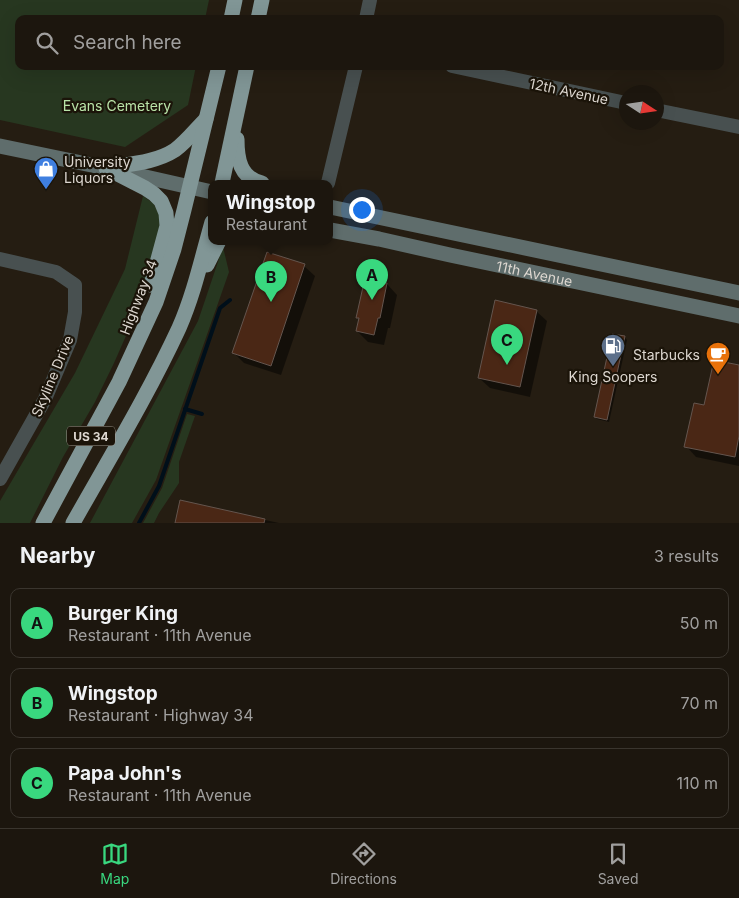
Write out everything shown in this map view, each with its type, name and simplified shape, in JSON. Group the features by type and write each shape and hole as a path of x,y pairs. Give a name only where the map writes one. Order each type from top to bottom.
{"highway":[{"path":"232,15 235,0"},
{"path":"259,15 262,0"},
{"name":"Highway 34","path":"44,523 119,382 156,302 174,249 218,70"},
{"path":"223,180 247,70"},
{"path":"238,111 238,163 252,180"},
{"path":"106,168 154,159 173,151 207,118"},
{"path":"106,168 154,194 161,201 166,213 168,226 143,307 136,348"},
{"name":"US 34","path":"73,523 155,377 190,300 208,236"},
{"path":"190,300 217,245"}],"main road":[{"path":"0,146 208,191"},
{"name":"11th Avenue","path":"333,208 739,293"},
{"name":"11th Avenue","path":"333,231 739,316"}],"street":[{"path":"367,15 370,0"},
{"path":"329,180 355,70"},
{"name":"12th Avenue","path":"471,70 619,102"},
{"path":"664,112 739,127"},
{"name":"Skyline Drive","path":"0,260 56,272 75,285 75,312 70,340 45,399 0,479"}],"green space":[{"name":"Evans Cemetery","path":"0,0 209,0 206,15 15,15 15,70 195,70 188,105 125,147 0,120"},
{"path":"143,196 153,203 160,215 159,247 144,295 95,402 63,457 30,523 0,523 0,501 75,373 125,269"},
{"path":"223,247 229,272 156,480 132,523 90,523 198,321"},
{"path":"187,414 195,416 179,462 179,483 154,523 143,523 162,488"}],"building":[{"path":"267,252 305,264 271,366 232,353"},
{"path":"365,278 387,283 380,318 378,318 374,335 356,331 359,318 356,318"},
{"path":"495,300 537,310 520,387 478,378"},
{"path":"612,334 625,336 607,420 594,417"},
{"path":"714,360 739,365 739,436 735,457 684,447 694,403 704,405"},
{"path":"180,500 265,519 264,523 175,523"}],"waterway":[{"path":"139,523 159,486 220,308 230,300"},
{"path":"185,409 202,414"}],"place":[{"name":"University Liquors","path":"46,190"},
{"name":"Burger King","path":"372,300"},
{"name":"Wingstop","path":"271,302"},
{"name":"Papa John's","path":"507,365"},
{"name":"King Soopers","path":"613,367"},
{"name":"Starbucks","path":"718,375"}]}
